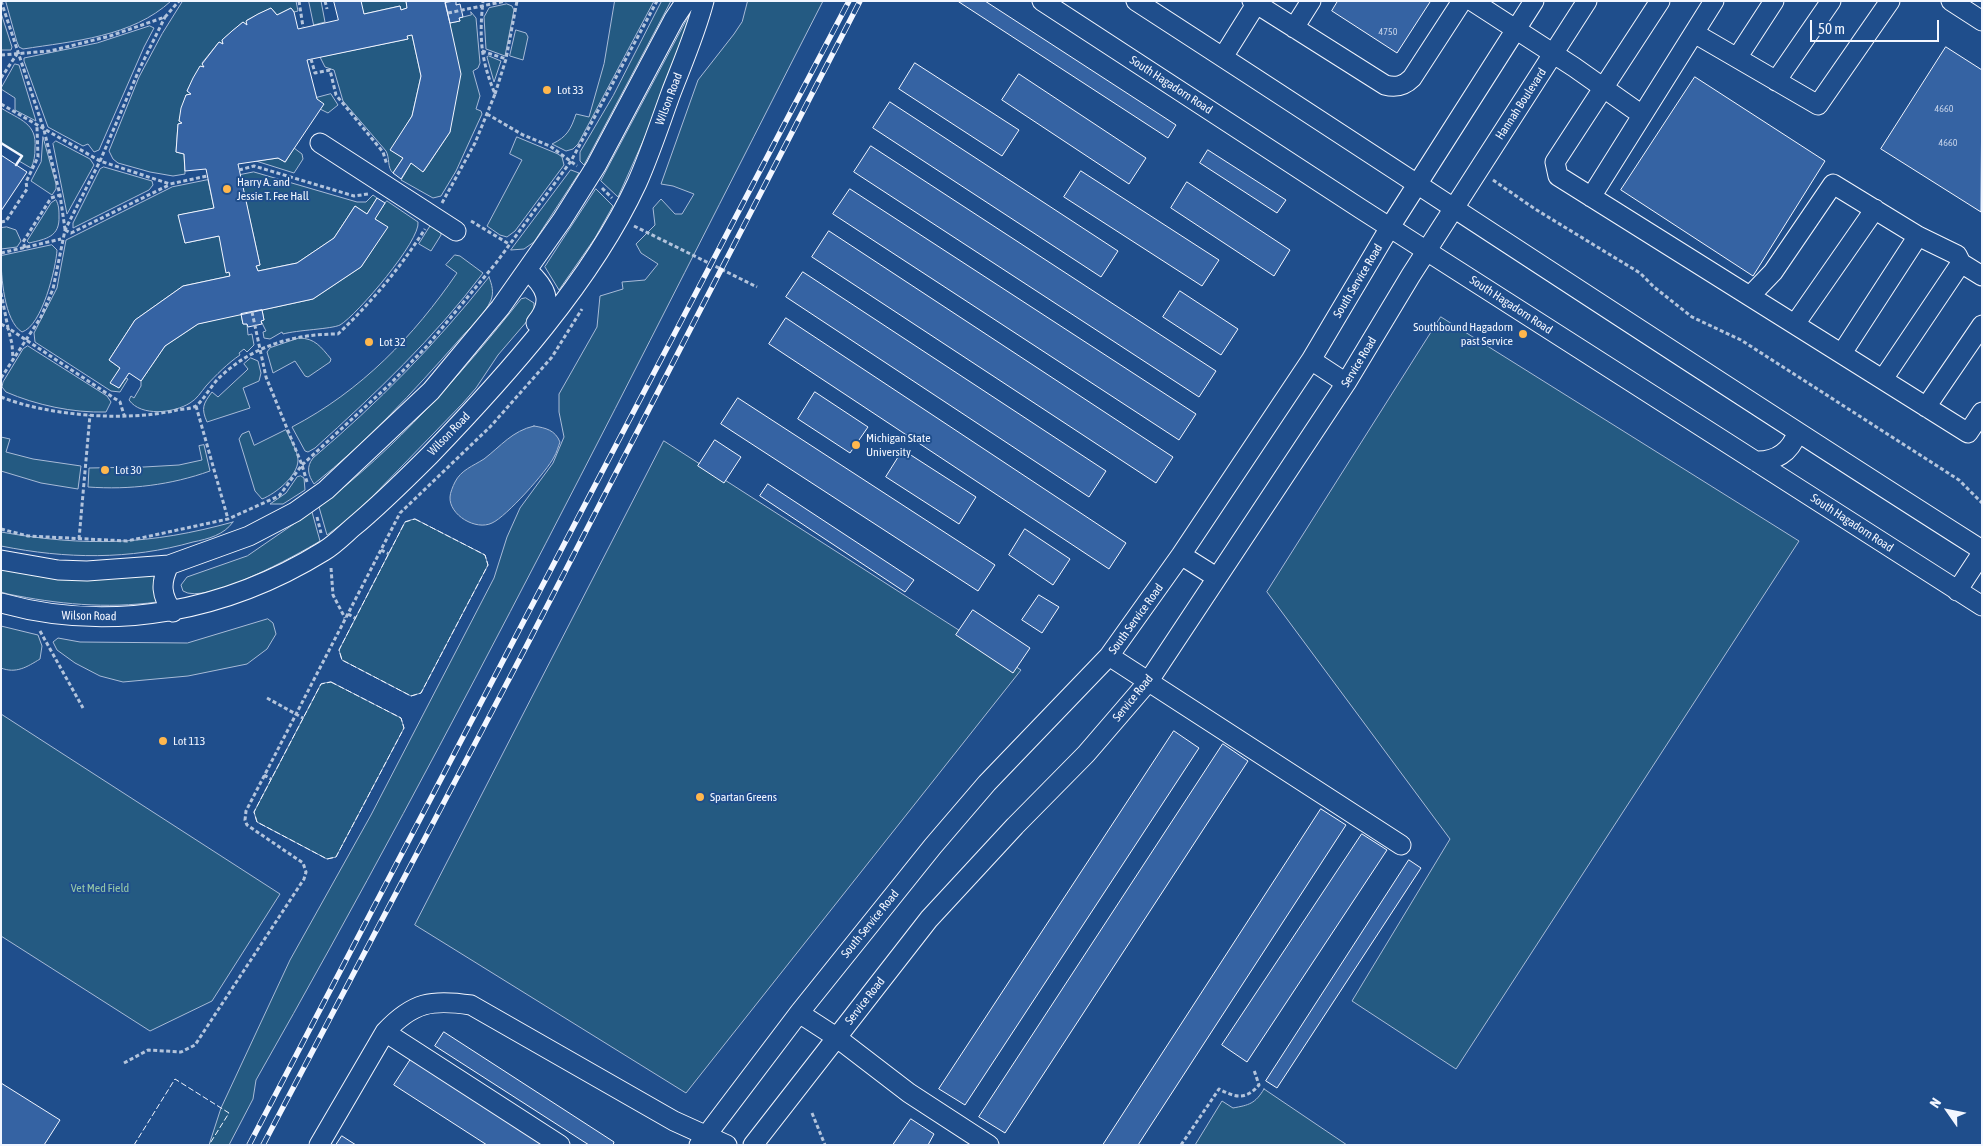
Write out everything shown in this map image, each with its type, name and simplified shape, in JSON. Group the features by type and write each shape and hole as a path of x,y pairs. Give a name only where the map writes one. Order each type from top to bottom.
{"street":[{"path":"1,560 58,570 87,571 169,565 249,536 295,512 326,490 430,391 500,308 589,177 674,19 686,1"},
{"name":"Wilson Road","path":"1,604 50,615 82,618 143,616 173,612 263,584 326,550 384,501 480,401 570,294 637,184 704,1"},
{"name":"South Hagadorn Road","path":"1042,1 1427,251 1982,606"},
{"path":"1136,1 1982,552 1957,591"},
{"path":"1294,28 1311,1"},
{"path":"1223,57 1256,2 1385,85 1396,87 1408,82 1412,78 1462,1"},
{"path":"1472,1 1642,115"},
{"path":"1418,183 1534,1"},
{"name":"Hannah Boulevard","path":"1455,207 1587,1"},
{"path":"1660,1 1555,162 1558,176 1968,433 1982,412"},
{"path":"1591,196 1714,1"},
{"path":"1737,58 1774,1"},
{"path":"1776,81 1831,1"},
{"path":"1694,33 1818,105 1890,1"},
{"path":"1951,1 1982,21"},
{"path":"320,143 441,210 460,224"},
{"name":"South Service Road","path":"799,1013 939,839 987,783 1108,656 1181,555 1311,360 1418,183"},
{"path":"1750,296 1772,272 1833,184 1918,236 1957,256 1961,263 1982,276"},
{"name":"Service Road","path":"753,1145 929,919 1086,754 1148,682 1346,383 1455,207"},
{"path":"1795,324 1875,209"},
{"path":"1842,354 1918,236"},
{"path":"1882,379 1961,263"},
{"path":"480,401 498,368 543,314 548,300 544,287 527,270"},
{"path":"1926,407 1982,326"},
{"path":"1311,360 1346,383"},
{"path":"1755,461 1763,461 1779,456 1791,446 1797,433"},
{"path":"1181,555 1216,577"},
{"path":"169,565 162,578 162,589 166,603 173,612"},
{"path":"1108,656 1401,845"},
{"path":"319,1145 385,1032 398,1018 429,1002 447,1001 471,1005 674,1121 702,1140 727,1145"},
{"path":"702,1140 799,1013 836,1037 909,1094 990,1145"},
{"path":"385,1032 560,1145"}],"path":[{"path":"1,1 17,54 44,130 60,195 65,230"},
{"path":"1,378 41,317 53,289 61,239 100,161 131,88 165,17 179,1"},
{"path":"298,1 303,27"},
{"path":"325,1 327,9"},
{"path":"483,1 480,28 481,50 485,70 495,94"},
{"path":"448,13 506,1"},
{"path":"1,397 53,412 90,416 162,414 196,406 206,392 230,368 260,349 299,336 338,334 366,306 441,210 475,143 495,94 506,59 517,1"},
{"path":"1,529 28,536 127,541 228,519 279,496 302,465 389,385 427,346 509,244 571,161 657,1"},
{"path":"1,55 82,44 165,17"},
{"path":"481,50 506,59"},
{"path":"1,78 17,54"},
{"path":"312,58 315,73 330,70 336,95 341,103 383,152 387,161 385,173"},
{"path":"1,104 100,161 170,184"},
{"path":"487,114 523,135 550,146 571,161 623,208 634,226 757,287"},
{"path":"1,222 6,221 28,189 26,182 38,157 37,126"},
{"path":"239,170 254,166 359,197 373,190"},
{"path":"65,230 71,233 170,184 207,176"},
{"path":"1493,180 1535,209 1640,273 1654,287 1692,317 1740,340 1959,480 1982,503"},
{"path":"25,248 23,242 50,198 60,195"},
{"path":"460,224 509,244"},
{"path":"629,234 634,226"},
{"path":"1,253 61,239"},
{"path":"1,294 12,344 13,361"},
{"path":"124,1062 148,1050 181,1052 195,1045 304,879 306,872 303,863 251,828 245,820 246,811 400,513 496,420 552,357 583,308"},
{"path":"252,312 266,377 302,465"},
{"path":"1,324 120,402 124,415"},
{"path":"196,406 228,519"},
{"path":"79,539 90,416"},
{"path":"381,550 389,554"},
{"path":"348,614 355,618"},
{"path":"40,632 83,708"},
{"path":"267,698 303,718"},
{"path":"264,775 271,779"},
{"path":"1181,1145 1219,1089 1228,1094 1243,1096 1251,1094 1259,1084 1254,1070"},
{"path":"812,1112 824,1145"}],"green space":[{"path":"6,1 171,1 139,23 102,36 23,49 19,47 17,42"},
{"path":"183,1 296,1 298,11 294,12 291,8 277,15 271,8 247,20 247,25 243,22 222,40 223,44 219,42 202,63 204,67 200,67 187,91 191,94 186,95 179,121 182,123 178,124 176,152 184,154 185,174 173,176 118,163 113,159 109,151 139,77 162,34"},
{"path":"309,1 321,1 325,22 314,25"},
{"path":"361,1 406,1 407,8 401,10 400,6 364,14"},
{"path":"615,1 654,1 578,144 573,149 566,151 552,144 568,132 576,114 589,117 604,64"},
{"path":"662,1 671,1 584,165 580,161 580,152 613,96"},
{"path":"748,1 823,1 546,544 403,813 256,1080 253,1099 229,1145 209,1145 221,1108 290,960 371,815 494,578 507,537 520,508 553,463 564,437 559,412 559,394 597,327 600,296 623,289 622,282 645,280 658,264 641,253 636,244 655,225 653,208 661,199 675,214 682,214 694,194 673,186 661,184 698,80 742,22"},
{"path":"507,4 512,6 514,10 505,56 486,49 484,17 489,8"},
{"path":"471,12 476,18 480,63 478,68 473,71 480,96 476,109 481,111 482,114 456,171 441,196 433,198 401,180 411,163 424,171 450,132 450,23 460,21 459,18 471,15"},
{"path":"1,13 12,47 11,50 1,50"},
{"path":"690,14 692,16 657,110 618,197 601,181"},
{"path":"150,26 154,28 99,150 94,152 88,144 83,146 48,127 24,58 97,43"},
{"path":"516,30 526,33 528,37 523,60 510,56"},
{"path":"412,35 421,76 412,116 391,150 403,158 393,173 386,151 343,101 334,70 325,67 320,57 408,39 407,36"},
{"path":"489,56 501,61 494,82 487,57"},
{"path":"15,64 19,65 36,121 15,110 15,98 1,89"},
{"path":"331,94 338,105 328,113 320,109 316,98"},
{"path":"1,108 21,119 33,133 35,154 31,168 19,161 22,156 1,143"},
{"path":"43,137 56,184 56,189 52,195 31,181 41,162"},
{"path":"517,137 558,154 562,157 564,165 515,231 507,237 500,235 487,226 522,160 510,154"},
{"path":"56,141 90,159 94,165 67,214 53,144"},
{"path":"294,148 302,154 303,159 294,173 256,161 278,158 285,162"},
{"path":"104,167 152,181 153,185 149,190 73,228 73,223 100,169"},
{"path":"571,170 579,173 534,242 524,249 511,250"},
{"path":"254,172 357,202 366,202 373,195 377,198 367,214 355,206 334,238 297,263 258,271 256,266 260,265 240,175"},
{"path":"208,180 214,208 179,215 185,243 219,236 230,276 183,286 135,320 109,360 120,368 111,383 119,388 126,378 128,379 120,392 111,391 35,342 34,333 57,288 66,240 172,187"},
{"path":"596,189 613,206 595,238 559,290 545,267"},
{"path":"56,200 59,212 57,229 51,236 29,243 27,241 51,203"},
{"path":"387,201 418,222 416,231 399,260 373,293 340,325 283,334 282,332 270,339 264,338 263,332 266,331 261,321 264,320 262,310 313,299 361,267 387,227 375,219"},
{"path":"431,225 441,235 431,251 419,244"},
{"path":"7,227 16,230 21,241 17,247 1,249 1,228"},
{"path":"52,245 57,250 47,296 36,319 22,332 11,318 7,308 1,256"},
{"path":"455,255 460,256 483,273 445,320 404,364 315,448 308,452 305,451 292,427 341,397 404,340 423,319 457,273 446,265"},
{"path":"489,277 492,297 481,316 389,416 353,451 314,484 309,471 309,465 313,458 406,372"},
{"path":"526,298 534,303 534,313 498,355 476,388 372,497 351,517 327,535 319,507 375,460 401,435 451,383 521,299"},
{"path":"241,314 243,324 247,324 248,335 252,334 254,345 247,352 244,349 239,353 240,355 218,373 192,401 175,409 158,412 141,409 129,400 131,396 134,398 141,386 141,381 165,346 198,324"},
{"path":"1441,317 1799,541 1456,1069 1352,1001 1450,839 1267,592"},
{"path":"299,338 314,341 331,359 330,362 308,377 305,376 295,361 273,373 267,352 270,348"},
{"path":"28,346 107,396 111,402 106,412 55,407 30,401 6,392 2,387 3,382 23,349"},
{"path":"251,358 258,361 261,373 259,381 243,388 250,408 207,422 204,410 209,396 212,392 218,397 248,369 244,364"},
{"path":"286,430 297,453 297,466 285,484 262,499 255,491 239,439 242,434 249,431 254,445"},
{"path":"1,437 10,439 6,452 33,459 81,466 78,489 41,483 1,471"},
{"name":"Spartan Greens","path":"664,441 1021,670 686,1093 415,925"},
{"path":"204,445 210,471 180,480 135,487 88,487 89,468 179,465 202,460 199,446"},
{"path":"301,476 304,478 305,490 283,504 270,504 286,493 297,477"},
{"path":"312,512 320,541 272,567 230,585 194,594 183,591 181,585 187,577 247,556"},
{"path":"415,519 485,555 488,565 421,693 411,696 342,660 339,650 405,522"},
{"path":"233,522 215,536 169,548 122,555 74,555 1,546 1,532 61,540 118,541 174,535"},
{"path":"1,569 20,573 96,579 154,575 157,602 100,605 45,600 8,594 1,592"},
{"path":"268,619 273,623 276,634 267,649 247,664 188,676 123,682 100,676 75,663 57,650 53,642 58,638 80,642 187,643"},
{"path":"1,626 38,635 42,646 40,659 17,670 1,668"},
{"path":"331,682 401,718 404,728 336,857 327,859 257,822 254,812 321,684"},
{"name":"Vet Med Field","path":"1,714 280,894 212,1001 150,1031 1,936"},
{"path":"1264,1089 1347,1145 1195,1145 1222,1101 1233,1108 1243,1106 1258,1098"}],"shaded area":[{"path":"534,426 550,430 560,442 550,464 516,503 492,523 479,525 465,520 454,510 451,504 450,494 458,478 464,471 484,459 513,435"}],"building":[{"name":"Harry A. and Jessie T. Fee Hall","path":"334,1 361,1 364,14 400,6 401,10 407,8 406,1 445,1 461,74 450,132 423,172 411,163 401,179 393,173 403,158 390,150 412,116 421,76 412,35 407,36 408,39 307,60 317,99 324,104 285,162 278,158 238,164 260,265 256,266 258,271 297,263 334,238 355,206 367,214 377,198 385,203 375,219 388,227 361,267 313,299 198,324 165,346 141,381 129,373 119,388 110,383 120,368 109,360 135,320 183,286 230,276 229,272 226,273 219,236 185,243 178,215 214,208 206,169 185,171 184,154 176,152 178,124 182,123 179,121 181,108 186,95 191,94 187,91 200,66 204,67 202,64 219,42 223,44 222,40 232,31 243,22 247,25 246,21 258,14 271,8 277,15 291,8 294,12 298,29 338,20"},
{"path":"456,1 456,5 460,4 463,17 459,18 460,21 450,23 445,3"},
{"path":"985,1 1176,125 1168,138 959,2"},
{"path":"1338,1 1430,2 1397,53 1332,11"},
{"path":"1946,47 1982,70 1981,212 1881,149"},
{"path":"915,63 1019,130 1002,156 899,89"},
{"path":"1019,74 1146,158 1129,184 1002,100"},
{"path":"1695,77 1825,161 1753,276 1621,190"},
{"path":"890,102 1118,251 1101,277 873,128"},
{"path":"871,146 1216,371 1199,397 854,172"},
{"path":"1208,150 1286,200 1277,213 1200,163"},
{"path":"1,155 27,172 1,211"},
{"path":"1081,171 1219,260 1202,286 1064,197"},
{"path":"1187,182 1290,250 1274,276 1171,208"},
{"path":"850,189 1196,414 1179,440 833,214"},
{"path":"829,231 1173,457 1156,483 812,257"},
{"path":"803,272 1106,471 1089,497 786,297"},
{"path":"1180,291 1238,329 1221,355 1163,317"},
{"path":"262,310 264,320 261,321 262,324 248,327 247,324 243,324 241,314"},
{"path":"786,318 1126,543 1109,569 769,344"},
{"path":"815,392 868,427 850,453 798,419"},
{"path":"738,398 995,565 978,591 721,424"},
{"path":"715,440 741,457 724,483 698,466"},
{"path":"903,450 976,497 959,524 886,477"},
{"path":"768,484 914,580 905,592 760,496"},
{"path":"1025,529 1070,559 1053,585 1009,555"},
{"path":"1039,595 1059,607 1042,633 1022,620"},
{"path":"973,610 1030,648 1013,673 956,635"},
{"path":"1174,731 1199,748 965,1105 939,1089"},
{"path":"1223,744 1248,761 1005,1133 979,1117"},
{"path":"1321,809 1346,825 1138,1145 1103,1145"},
{"path":"1362,834 1387,850 1247,1062 1222,1045"},
{"path":"1409,860 1421,868 1277,1088 1266,1081"},
{"path":"444,1032 614,1142 613,1145 589,1145 435,1046"},
{"path":"411,1059 544,1145 487,1145 394,1085"},
{"path":"1,1083 60,1120 44,1145 1,1145"},
{"path":"911,1119 934,1134 928,1145 893,1145"},
{"path":"342,1136 356,1145 336,1145"}],"railway":[{"path":"249,1145 849,1"},
{"path":"263,1145 527,645 860,1"}],"fence":[{"path":"415,519 485,555 488,565 421,693 411,696 342,660 339,650 405,522 415,519"},
{"path":"331,682 401,718 404,728 336,857 327,859 257,822 254,812 321,684 331,682"},
{"path":"134,1145 175,1079 229,1113 209,1145"}],"wall":[{"path":"1,143 22,156 16,165"}],"place":[{"name":"Lot 33","path":"547,90"},
{"name":"Harry A. and Jessie T. Fee Hall","path":"227,189"},
{"name":"Southbound Hagadorn past Service","path":"1523,334"},
{"name":"Lot 32","path":"369,342"},
{"name":"Michigan State University","path":"856,445"},
{"name":"Lot 30","path":"105,470"},
{"name":"Lot 113","path":"163,741"},
{"name":"Spartan Greens","path":"700,797"}]}
